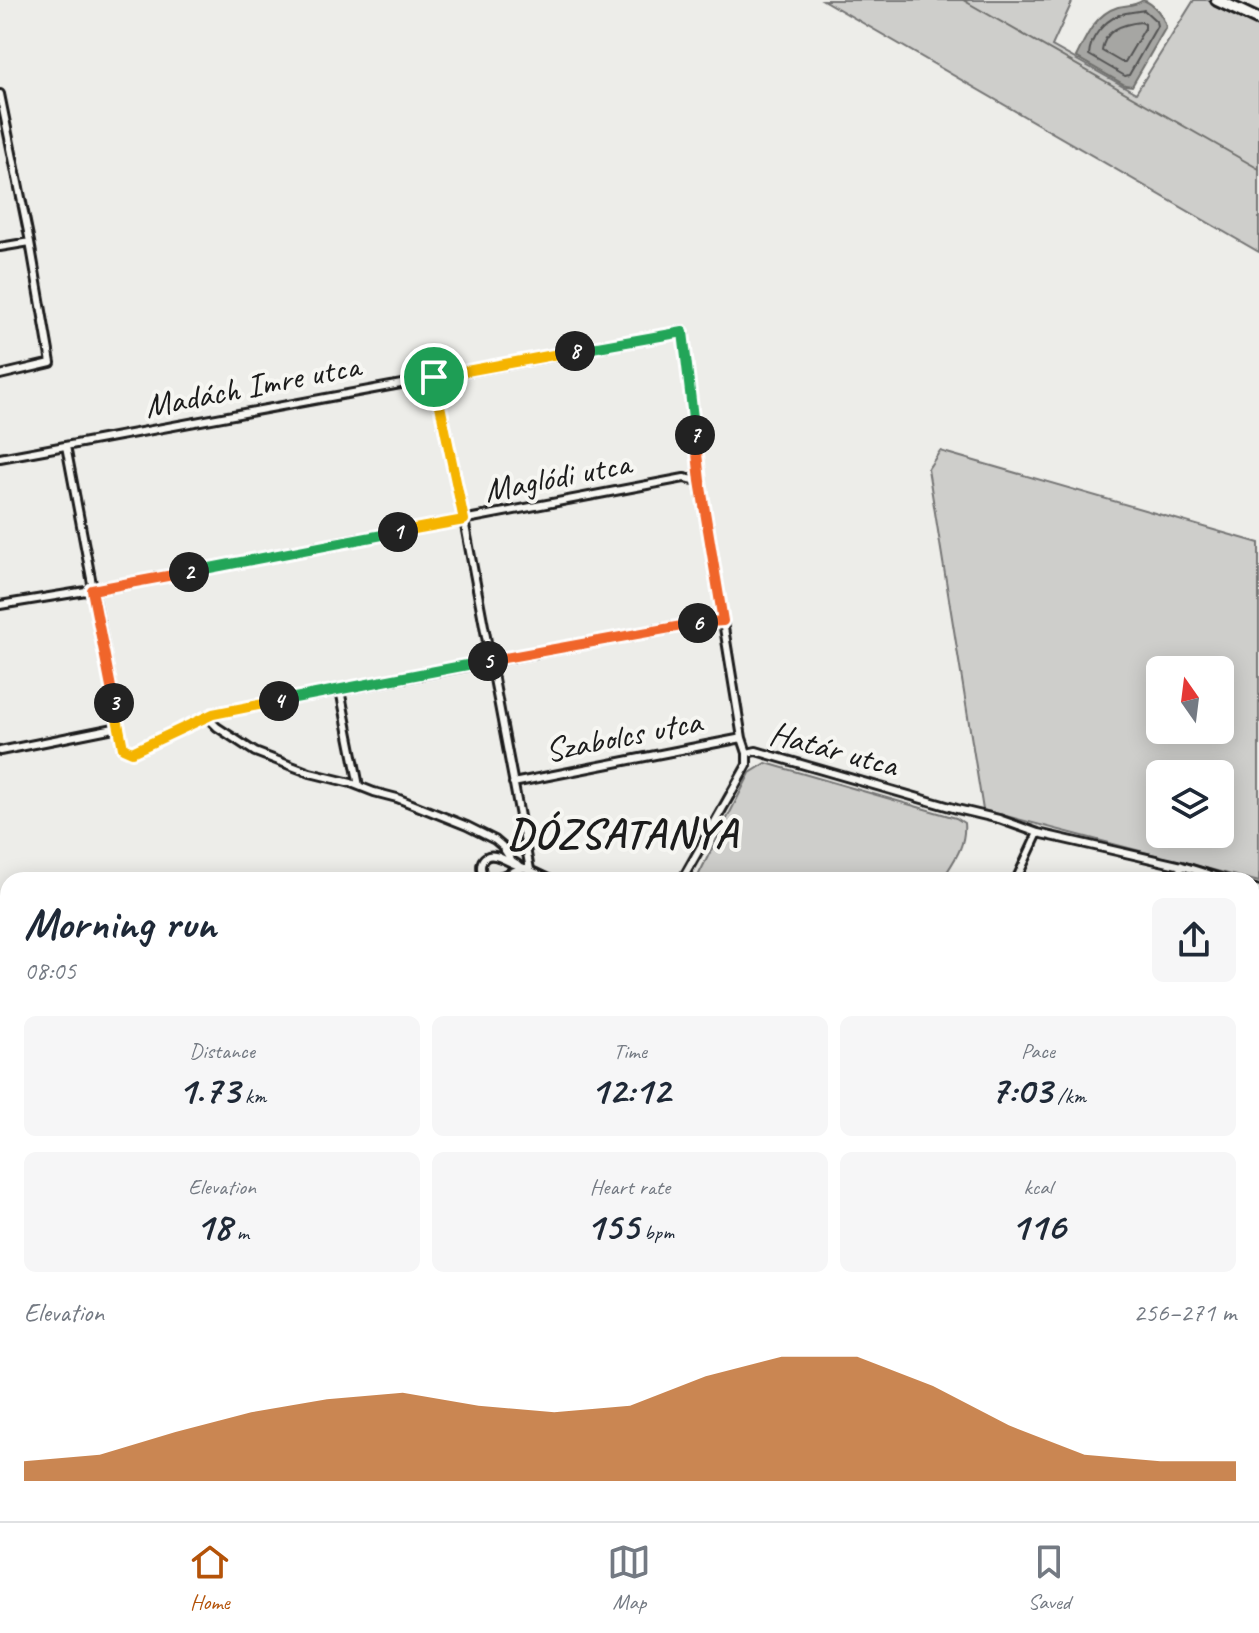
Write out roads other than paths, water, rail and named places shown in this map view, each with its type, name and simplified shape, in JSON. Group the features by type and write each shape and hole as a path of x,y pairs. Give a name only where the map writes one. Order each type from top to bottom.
{"main road":[{"path":"1217,0 1259,20"}],"street":[{"path":"0,94 51,363 0,375"},
{"path":"0,247 30,242"},
{"name":"Madách Imre utca","path":"0,458 683,332"},
{"name":"Határ utca","path":"683,332 700,481 747,753 756,751 999,819 1038,833 1201,872"},
{"path":"434,377 464,520 529,872"},
{"path":"66,446 123,748 132,752 213,714 706,621 723,621"},
{"name":"Maglódi utca","path":"0,605 684,478 700,481"},
{"path":"340,690 359,786"},
{"path":"207,717 255,752 310,773 397,798 467,826 495,840 512,861 534,872"},
{"path":"0,751 119,727"},
{"name":"Szabolcs utca","path":"513,783 742,738"},
{"path":"687,872 747,765 747,753"},
{"path":"1020,872 1038,833"},
{"path":"481,872 481,862 490,856 517,864"},
{"path":"1179,872 1182,866"},
{"path":"510,872 528,869"}],"water":[{"path":"1143,0 1158,10 1166,27 1132,86 1076,57 1092,27 1103,15"}],"waterway":[{"path":"963,0 1259,169"}],"district":[{"name":"DÓZSATANYA","path":"623,832"}]}
